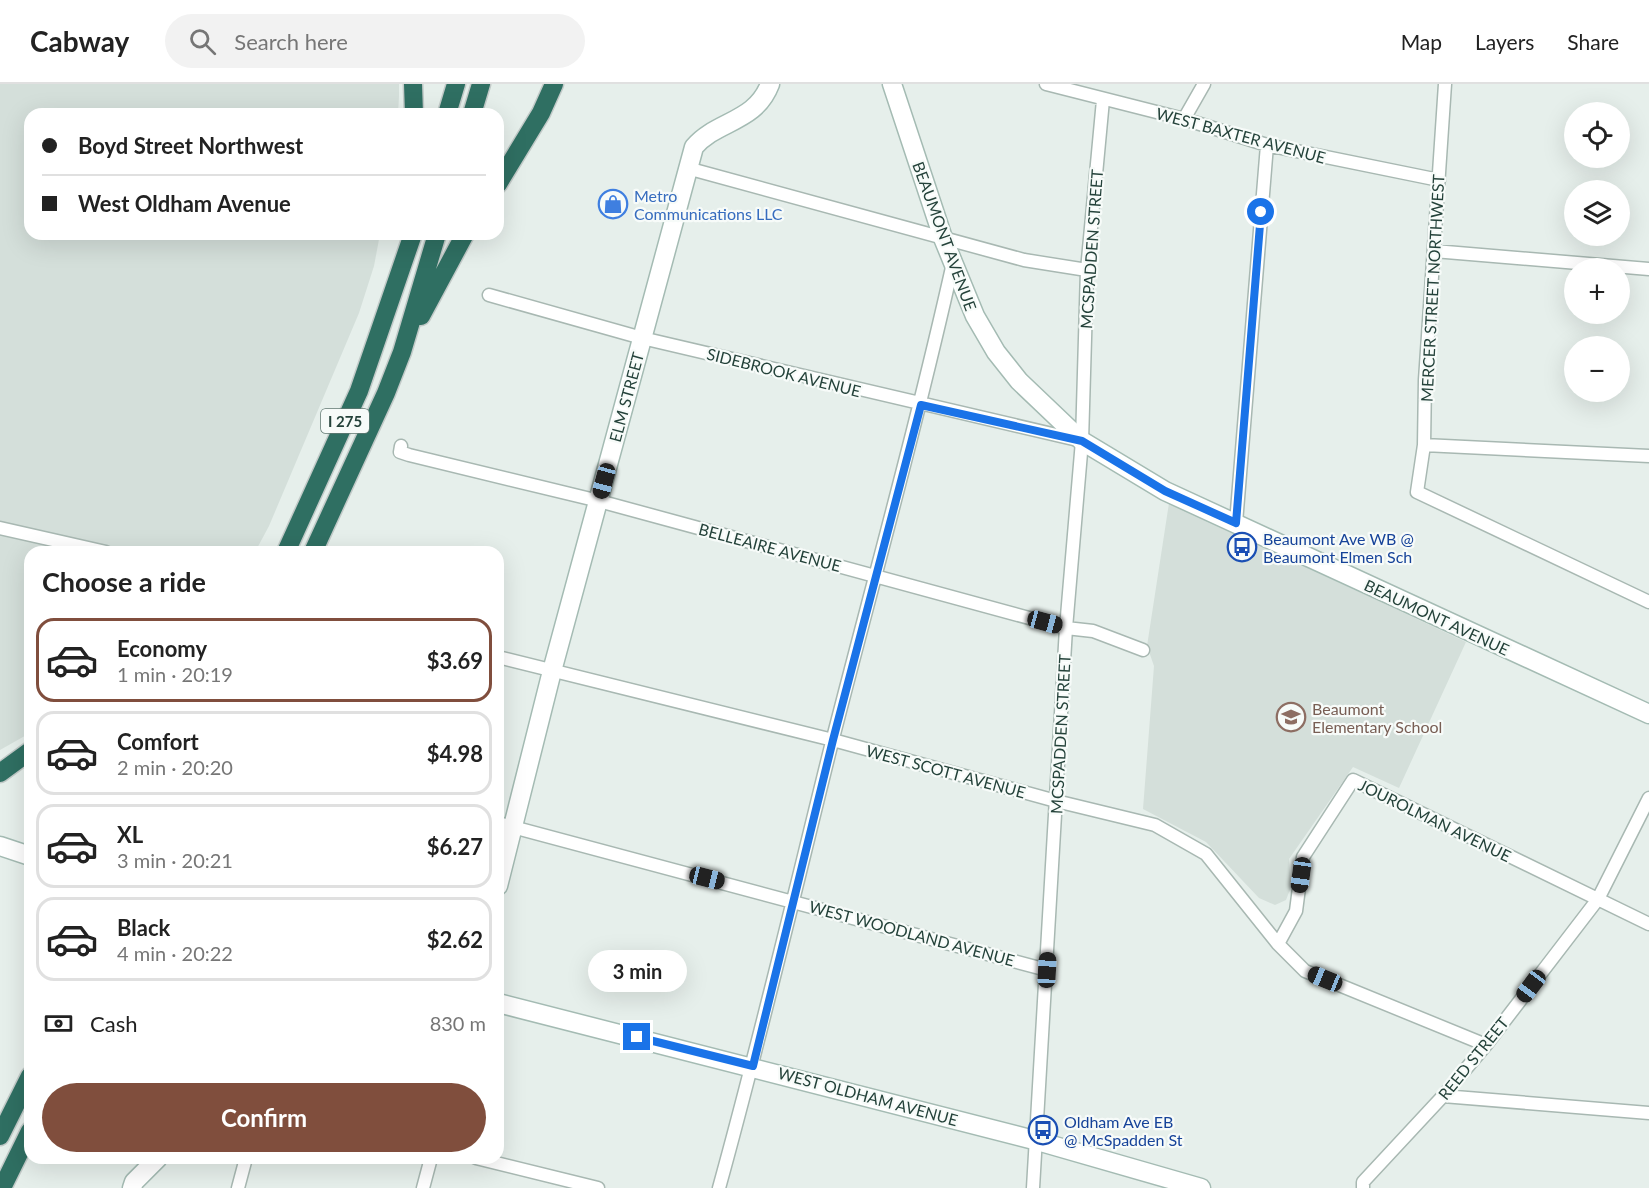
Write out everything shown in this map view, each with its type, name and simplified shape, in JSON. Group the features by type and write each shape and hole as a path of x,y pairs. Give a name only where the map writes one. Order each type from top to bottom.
{"highway":[{"path":"413,84 414,108"},
{"path":"449,108 456,84"},
{"path":"474,108 481,84"},
{"path":"504,174 541,113 554,84"},
{"path":"396,287 400,240"},
{"name":"I 275","path":"289,546 358,391 411,240"},
{"name":"I 275","path":"316,546 386,393 402,352 435,240"},
{"path":"402,352 462,240"},
{"path":"321,546 330,514"},
{"path":"0,773 24,756"},
{"path":"0,1136 24,1088"},
{"path":"2,1188 24,1143"},
{"path":"9,1188 27,1164"}],"street":[{"name":"ELM STREET","path":"505,825 552,671 694,147 699,141 748,113 759,104 770,84"},
{"name":"BEAUMONT AVENUE","path":"892,84 943,238 975,316 996,352 1019,381 1082,441 1165,491 1649,714"},
{"name":"WEST BAXTER AVENUE","path":"1046,84 1184,119 1267,145 1439,180"},
{"path":"1184,119 1204,84"},
{"name":"MERCER STREET NORTHWEST","path":"1445,84 1425,380 1424,445 1417,492 1649,602"},
{"name":"MCSPADDEN STREET","path":"1033,1188 1034,1140 1047,970 1066,628 1082,441 1087,270 1103,100"},
{"path":"1236,523 1267,145"},
{"path":"687,168 1024,260 1087,270"},
{"path":"1434,251 1649,269"},
{"path":"719,1188 753,1066 833,740 921,405 953,262"},
{"name":"SIDEBROOK AVENUE","path":"489,295 642,338 1082,441"},
{"path":"1424,445 1649,456"},
{"name":"BELLEAIRE AVENUE","path":"401,446 400,452 409,455 599,501 1066,628 1093,631 1143,650"},
{"path":"0,528 80,546"},
{"name":"WEST SCOTT AVENUE","path":"504,659 833,740 1056,801 1155,825 1206,854 1278,944 1305,971 1486,1045"},
{"name":"JOUROLMAN AVENUE","path":"1278,944 1296,911 1303,857 1353,780 1649,924"},
{"name":"REED STREET","path":"1363,1188 1363,1182 1443,1096 1486,1045 1598,899 1649,798"},
{"name":"WEST WOODLAND AVENUE","path":"505,825 1047,970"},
{"path":"0,846 24,854"},
{"name":"WEST OLDHAM AVENUE","path":"504,1004 753,1066 1034,1140 1201,1188"},
{"path":"1443,1096 1649,1113"},
{"path":"132,1188 134,1182 152,1164"},
{"path":"238,1188 244,1164"},
{"path":"423,1188 429,1164"},
{"path":"500,1164 598,1188"}],"shaded area":[{"path":"0,84 399,84 398,108 24,108 24,240 379,240 374,266 359,313 269,526 258,546 24,546 24,736 0,750"},
{"name":"Beaumont Elementary School","path":"1169,503 1466,642 1399,788 1353,767 1289,859 1291,887 1286,900 1275,905 1259,898 1206,842 1143,809 1154,666 1147,646"}],"place":[{"name":"Metro Communications LLC","path":"613,204"},
{"name":"Beaumont Ave WB @ Beaumont Elmen Sch","path":"1242,547"},
{"name":"Beaumont Elementary School","path":"1291,717"},
{"name":"Oldham Ave EB @ McSpadden St","path":"1043,1130"}],"route":[{"path":"637,1037 753,1066 833,740 921,405 1082,441 1120,467 1165,491 1236,523 1261,212"}]}
